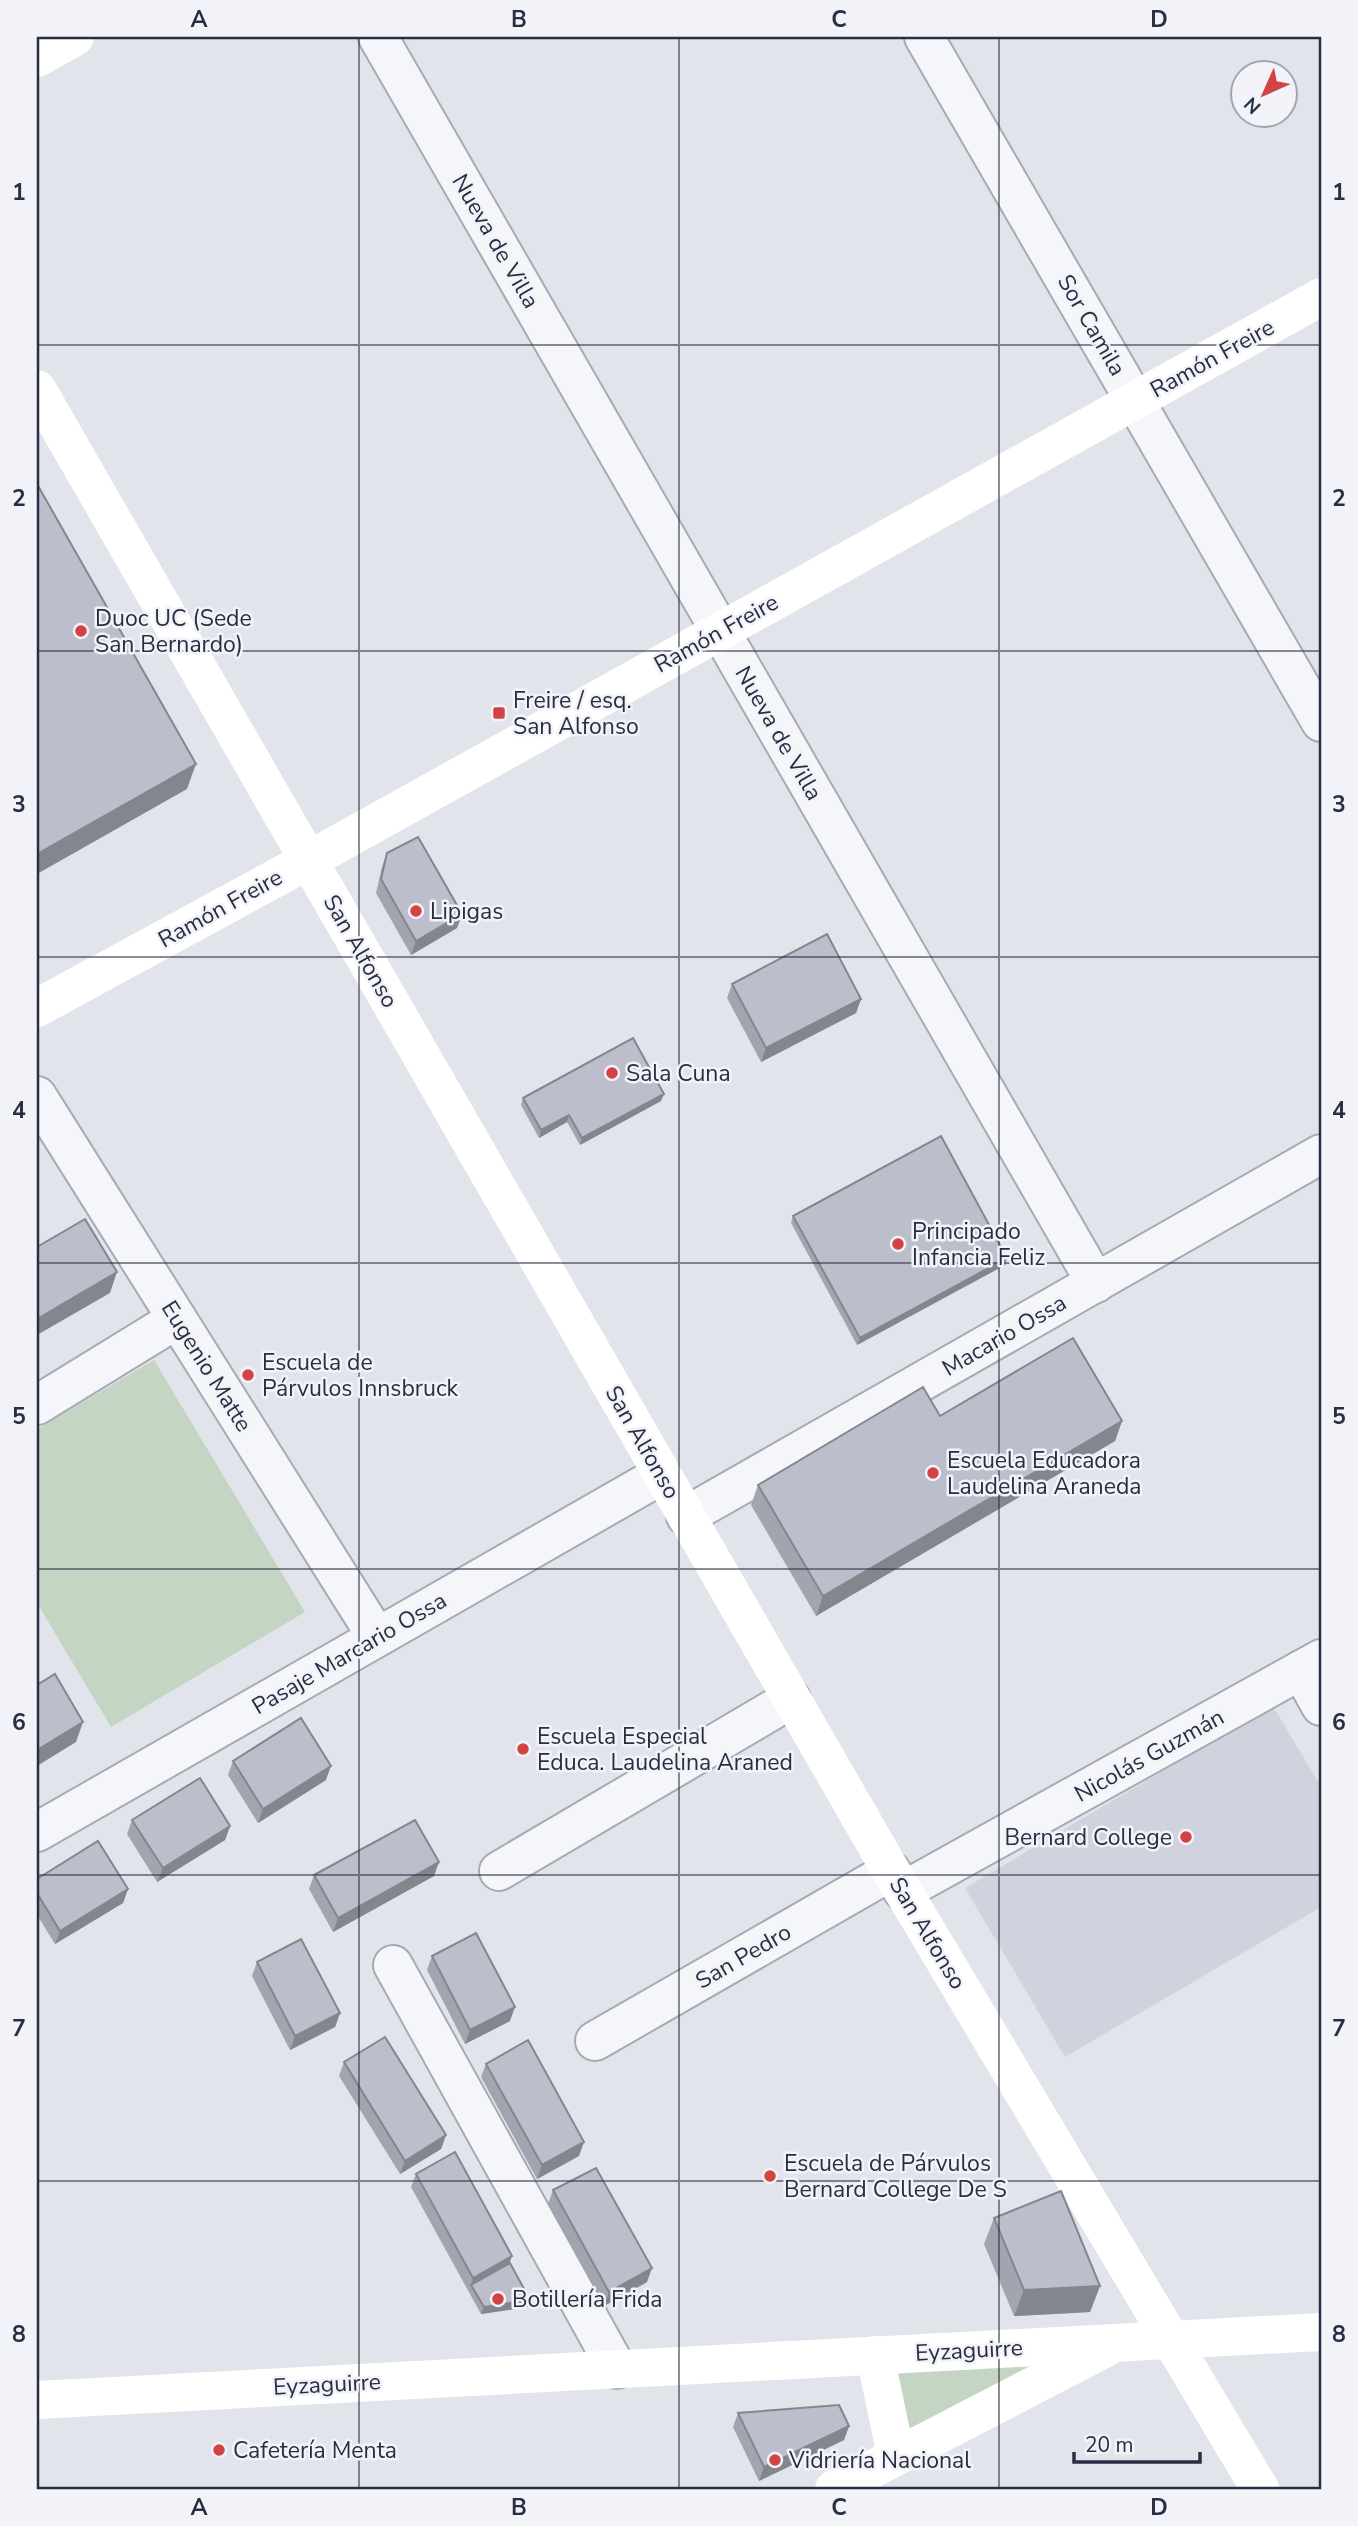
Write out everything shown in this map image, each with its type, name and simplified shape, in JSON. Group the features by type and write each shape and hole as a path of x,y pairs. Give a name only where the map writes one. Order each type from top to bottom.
{"street":[{"path":"37,58 75,37"},
{"name":"Nueva de Villa","path":"378,37 1096,1283"},
{"name":"Sor Camila","path":"923,37 1321,723"},
{"name":"Ramón Freire","path":"37,1008 309,860 1321,297"},
{"name":"San Alfonso","path":"37,389 791,1699 1260,2489"},
{"name":"Eugenio Matte","path":"37,1096 377,1637"},
{"name":"Macario Ossa","path":"686,1516 1321,1154"},
{"path":"37,1405 177,1319"},
{"name":"Pasaje Marcario Ossa","path":"37,1832 661,1475"},
{"path":"1311,1665 1321,1706"},
{"name":"Nicolás Guzmán","path":"897,1881 1311,1665"},
{"path":"499,1871 791,1699"},
{"name":"San Pedro","path":"595,2042 897,1881"},
{"path":"393,1965 617,2369"},
{"name":"Eyzaguirre","path":"37,2400 1321,2332"},
{"path":"834,2489 1118,2342"},
{"path":"875,2355 896,2456"}],"shaded area":[{"name":"Bernard College","path":"1273,1706 1321,1787 1321,1907 1065,2057 965,1888"}],"green space":[{"path":"154,1360 305,1612 111,1727 37,1603 37,1429"},
{"path":"1045,2359 909,2432 892,2364"}],"building":[{"name":"Duoc UC (Sede San Bernardo)","path":"37,484 196,764 37,854"},
{"name":"Lipigas","path":"418,837 462,914 416,941 381,879 387,853"},
{"path":"827,934 861,999 766,1048 732,984"},
{"name":"Sala Cuna","path":"633,1038 664,1094 582,1138 569,1115 541,1130 523,1098"},
{"name":"Principado Infancia Feliz","path":"941,1136 1007,1258 860,1338 793,1216"},
{"path":"85,1219 117,1272 37,1319 37,1247"},
{"name":"Escuela Educadora Laudelina Araneda","path":"1073,1338 1122,1421 823,1596 758,1485 923,1387 940,1416"},
{"path":"55,1674 83,1722 37,1750 37,1685"},
{"path":"301,1718 331,1766 263,1809 233,1761"},
{"path":"200,1778 230,1826 163,1868 132,1820"},
{"path":"415,1820 439,1862 338,1918 314,1875"},
{"path":"98,1841 128,1889 60,1931 37,1893 37,1879"},
{"path":"476,1933 515,2007 470,2030 432,1956"},
{"path":"301,1939 340,2013 295,2036 257,1962"},
{"path":"385,2037 446,2135 405,2161 344,2062"},
{"path":"528,2040 584,2142 542,2165 486,2064"},
{"path":"455,2152 512,2256 473,2278 416,2174"},
{"path":"596,2168 652,2268 609,2292 553,2190"},
{"path":"1061,2191 1100,2286 1024,2290 994,2218"},
{"name":"Botillería Frida","path":"510,2263 530,2300 484,2307 471,2285"},
{"name":"Vidriería Nacional","path":"839,2405 849,2426 764,2467 738,2413"}],"place":[{"name":"Duoc UC (Sede San Bernardo)","path":"81,631"},
{"name":"Freire / esq. San Alfonso","path":"499,713"},
{"name":"Lipigas","path":"416,911"},
{"name":"Sala Cuna","path":"612,1073"},
{"name":"Principado Infancia Feliz","path":"898,1244"},
{"name":"Escuela de Párvulos Innsbruck","path":"248,1375"},
{"name":"Escuela Educadora Laudelina Araneda","path":"933,1473"},
{"name":"Escuela Especial Educa. Laudelina Araned","path":"523,1749"},
{"name":"Bernard College","path":"1186,1837"},
{"name":"Escuela de Párvulos Bernard College De S","path":"770,2176"},
{"name":"Botillería Frida","path":"498,2299"},
{"name":"Cafetería Menta","path":"219,2450"},
{"name":"Vidriería Nacional","path":"775,2460"}]}
